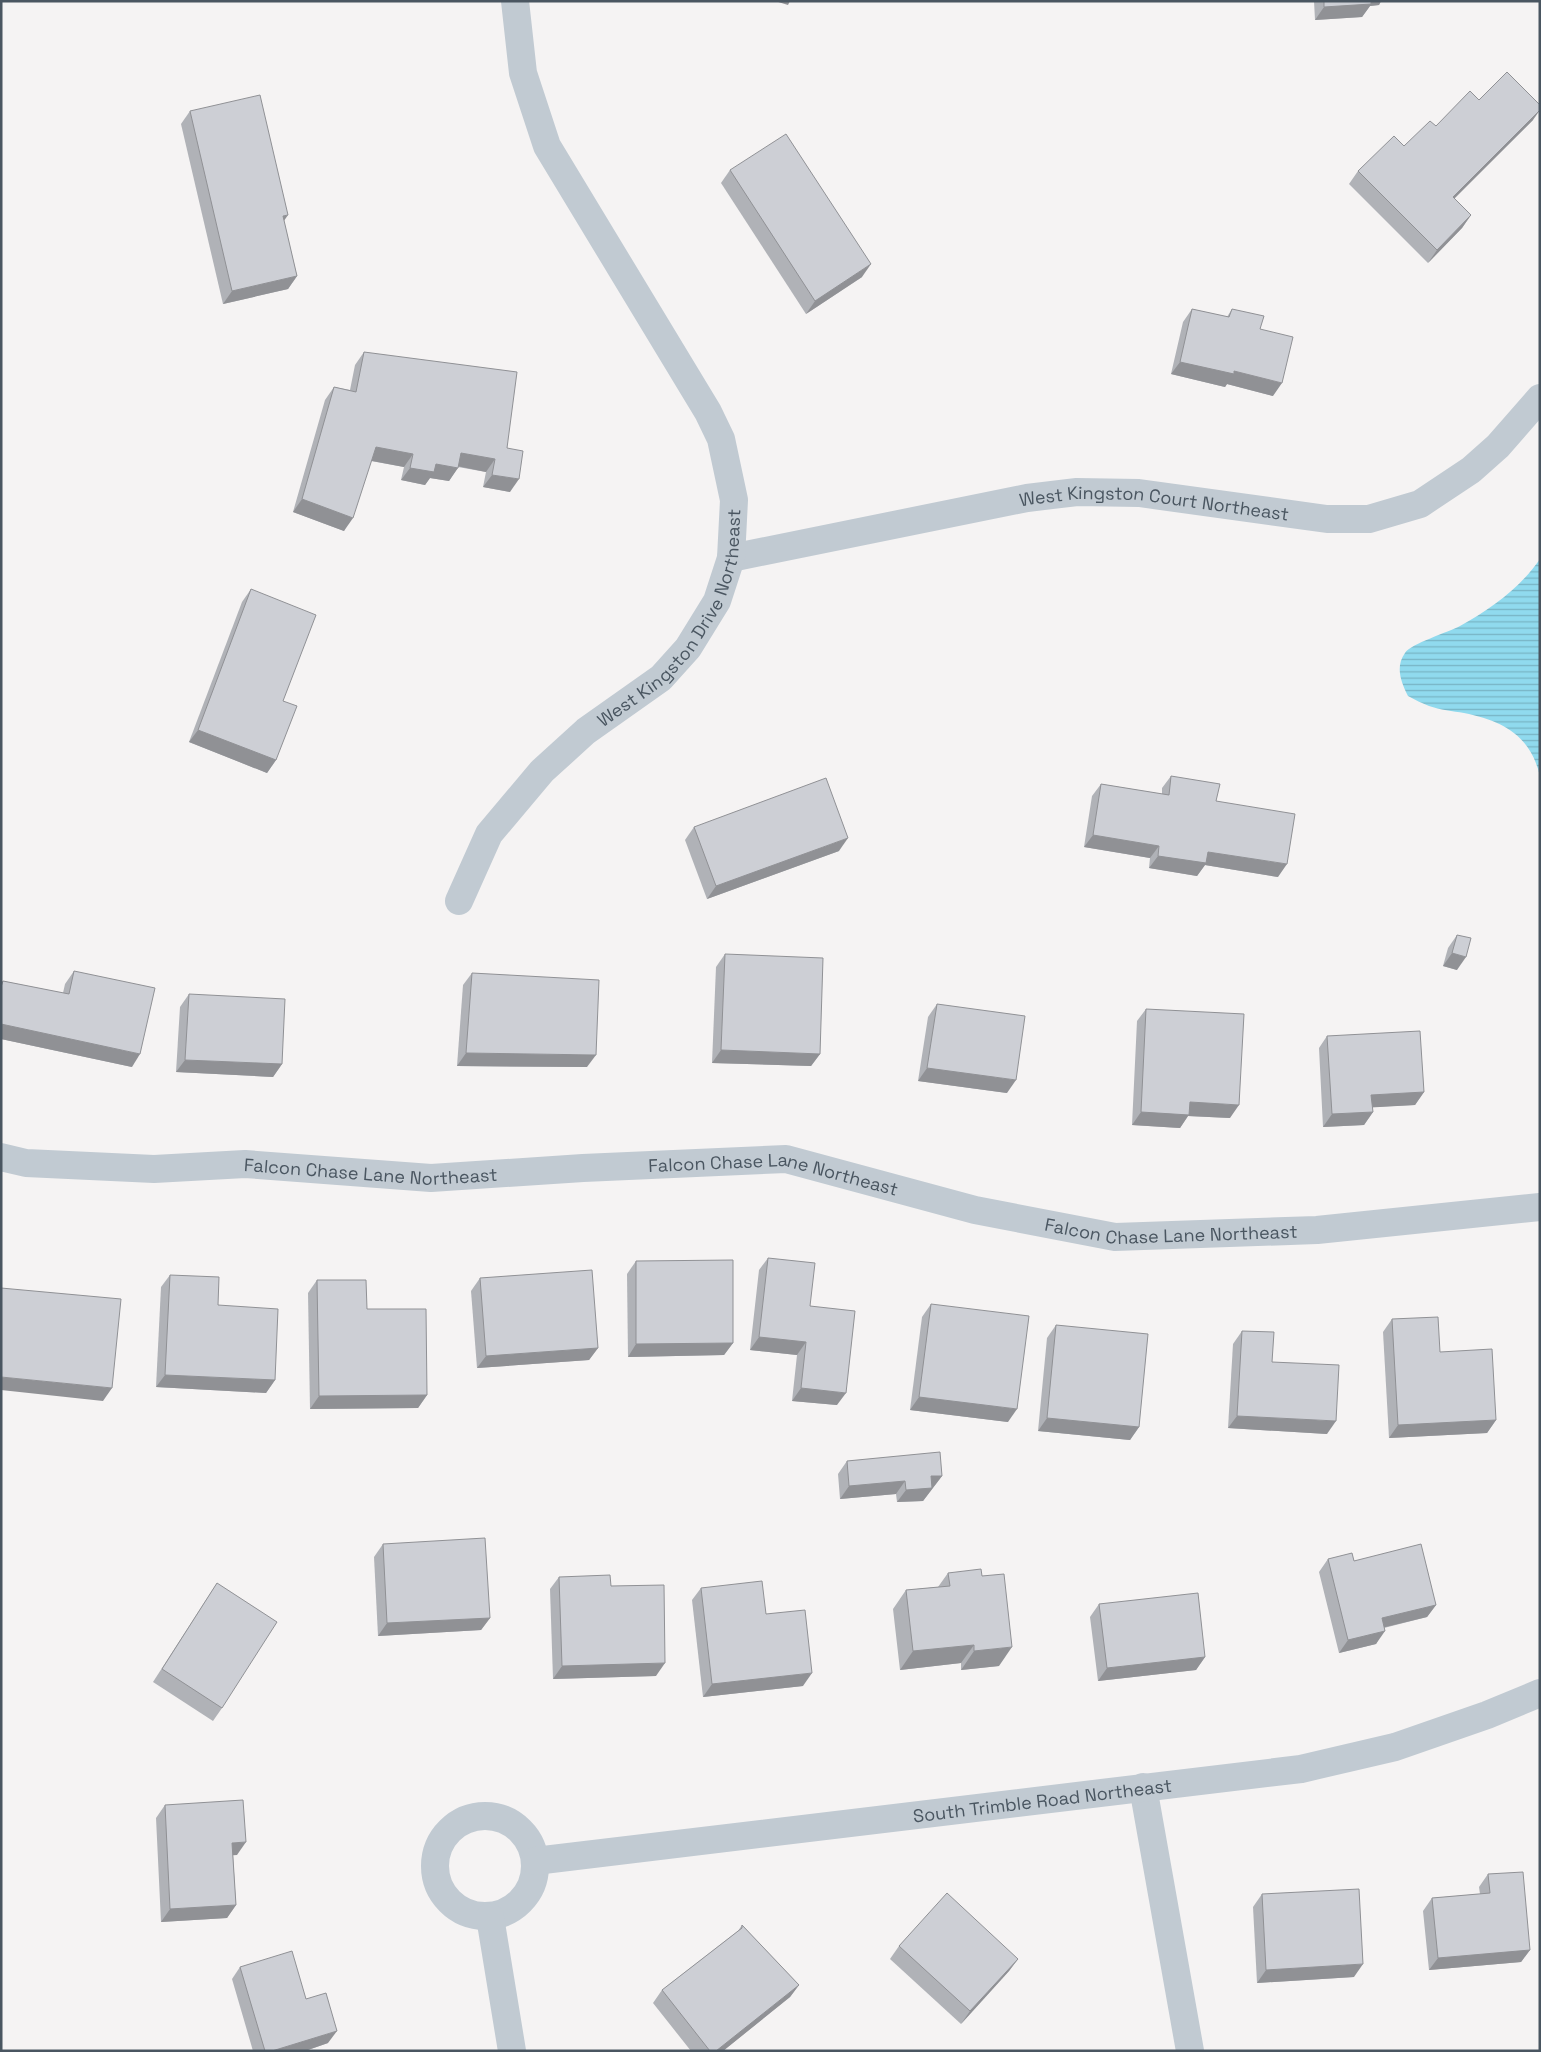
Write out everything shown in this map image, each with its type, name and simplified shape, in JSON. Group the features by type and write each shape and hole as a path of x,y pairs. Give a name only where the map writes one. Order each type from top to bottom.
{"street":[{"name":"West Kingston Drive Northeast","path":"460,901 488,834 542,771 586,731 661,678 688,648 717,601 731,558 734,500 720,439 708,412 547,146 522,73 515,1"},
{"name":"West Kingston Court Northeast","path":"731,558 1027,498 1077,492 1139,493 1327,519 1369,519 1420,504 1470,470 1498,446 1540,398"},
{"name":"Falcon Chase Lane Northeast","path":"1,1157 26,1164 154,1169 245,1164 431,1178 583,1168 786,1159 975,1210 1116,1237 1316,1230 1540,1207"},
{"name":"South Trimble Road Northeast","path":"535,1861 1143,1787 1301,1770 1396,1747 1487,1715 1540,1693"},
{"path":"1143,1787 1190,2051"},
{"path":"491,1816 508,1821 521,1831 531,1845 535,1861 534,1877 529,1892 518,1904 505,1913 490,1917 473,1915 457,1909 445,1897 437,1882 434,1866 438,1849 446,1834 458,1823 474,1817 491,1816"},
{"path":"490,1917 512,2051"}],"water":[{"path":"1540,559 1540,776 1529,750 1513,732 1491,720 1433,707 1408,696 1401,680 1400,664 1405,653 1414,646 1460,626 1504,597 1524,579"}],"building":[{"path":"1324,1 1371,1 1371,4 1324,7"},
{"path":"1507,72 1540,105 1540,110 1453,197 1471,215 1437,250 1358,171 1394,136 1404,146 1430,121 1436,126 1470,91 1479,100"},
{"path":"260,95 288,215 283,216 297,276 232,291 190,111"},
{"path":"786,134 871,264 815,301 730,170"},
{"path":"1192,309 1229,317 1232,309 1264,316 1260,329 1293,337 1282,383 1234,371 1234,374 1180,362"},
{"path":"364,352 517,372 507,448 523,451 519,479 492,475 495,459 461,453 458,468 436,464 434,472 410,468 413,454 376,447 353,518 302,499 334,387 356,392"},
{"path":"251,589 316,615 283,701 297,706 276,760 198,730"},
{"path":"1171,776 1220,784 1216,801 1295,814 1287,864 1208,852 1206,863 1158,856 1159,846 1093,835 1101,784 1169,795"},
{"path":"826,778 848,838 716,886 694,827"},
{"path":"1457,935 1471,938 1466,957 1452,953"},
{"path":"725,954 823,958 820,1054 721,1050"},
{"path":"74,971 155,988 140,1054 1,1024 1,987 3,981 69,994"},
{"path":"472,973 599,980 596,1055 466,1053"},
{"path":"189,994 285,999 282,1064 185,1060"},
{"path":"937,1004 1025,1016 1016,1080 927,1068"},
{"path":"1146,1009 1244,1014 1239,1105 1190,1102 1189,1115 1141,1112"},
{"path":"1420,1031 1424,1092 1371,1095 1373,1112 1332,1114 1327,1036"},
{"path":"768,1258 815,1263 810,1306 855,1311 846,1393 801,1388 806,1342 759,1337"},
{"path":"733,1260 733,1343 636,1344 636,1261"},
{"path":"592,1270 598,1348 486,1356 480,1278"},
{"path":"170,1275 219,1277 218,1305 278,1309 275,1380 165,1375"},
{"path":"317,1280 366,1280 367,1309 426,1309 427,1395 319,1396"},
{"path":"1,1288 121,1299 112,1388 1,1377"},
{"path":"931,1304 1029,1316 1017,1409 919,1397"},
{"path":"1438,1317 1440,1352 1492,1349 1496,1420 1398,1425 1392,1319"},
{"path":"1056,1325 1148,1334 1139,1427 1047,1418"},
{"path":"1242,1331 1274,1332 1272,1362 1339,1365 1336,1421 1237,1416"},
{"path":"940,1452 942,1476 931,1476 932,1488 906,1490 905,1481 849,1486 847,1461"},
{"path":"485,1538 490,1618 387,1623 383,1544"},
{"path":"1421,1544 1436,1605 1382,1618 1385,1631 1348,1640 1328,1559 1352,1553 1354,1561"},
{"path":"981,1569 982,1576 1004,1574 1012,1647 974,1651 974,1645 913,1651 906,1590 950,1586 948,1573"},
{"path":"610,1575 611,1586 664,1585 665,1663 562,1666 559,1577"},
{"path":"762,1581 766,1614 805,1610 812,1673 712,1684 701,1588"},
{"path":"217,1583 277,1622 222,1708 162,1669"},
{"path":"1198,1593 1205,1657 1107,1668 1099,1604"},
{"path":"243,1800 246,1842 232,1843 236,1905 170,1909 165,1805"},
{"path":"1523,1872 1530,1950 1438,1958 1432,1898 1490,1893 1488,1874"},
{"path":"1359,1889 1363,1964 1266,1970 1262,1894"},
{"path":"947,1893 1018,1959 970,2011 899,1946"},
{"path":"742,1925 799,1985 716,2051 710,2051 662,1990 742,1928"},
{"path":"292,1951 306,1999 326,1993 337,2031 272,2051 265,2051 240,1967"}]}
